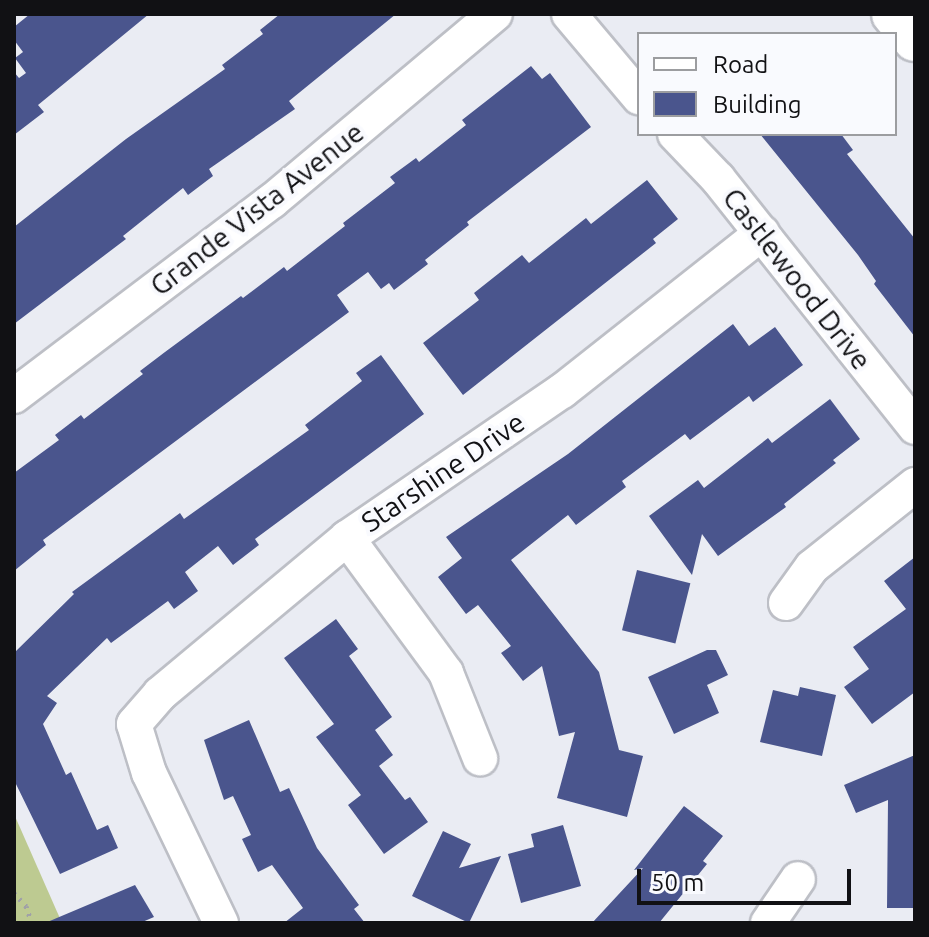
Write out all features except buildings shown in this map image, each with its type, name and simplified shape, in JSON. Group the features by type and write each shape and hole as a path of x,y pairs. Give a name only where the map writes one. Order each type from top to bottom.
{"street":[{"name":"Grande Vista Avenue","path":"14,396 283,192 495,14"},
{"path":"569,14 637,95"},
{"path":"893,14 915,40"},
{"name":"Castlewood Drive","path":"677,136 718,179 915,427"},
{"name":"Starshine Drive","path":"221,923 149,773 134,724 160,694 347,538 562,391 762,233"},
{"path":"786,603 812,567 915,485"},
{"path":"347,538 446,673 480,758"},
{"path":"768,923 798,879"}],"path":[{"path":"14,893 26,906 32,923"}],"green space":[{"path":"14,814 62,923 14,923"}]}
